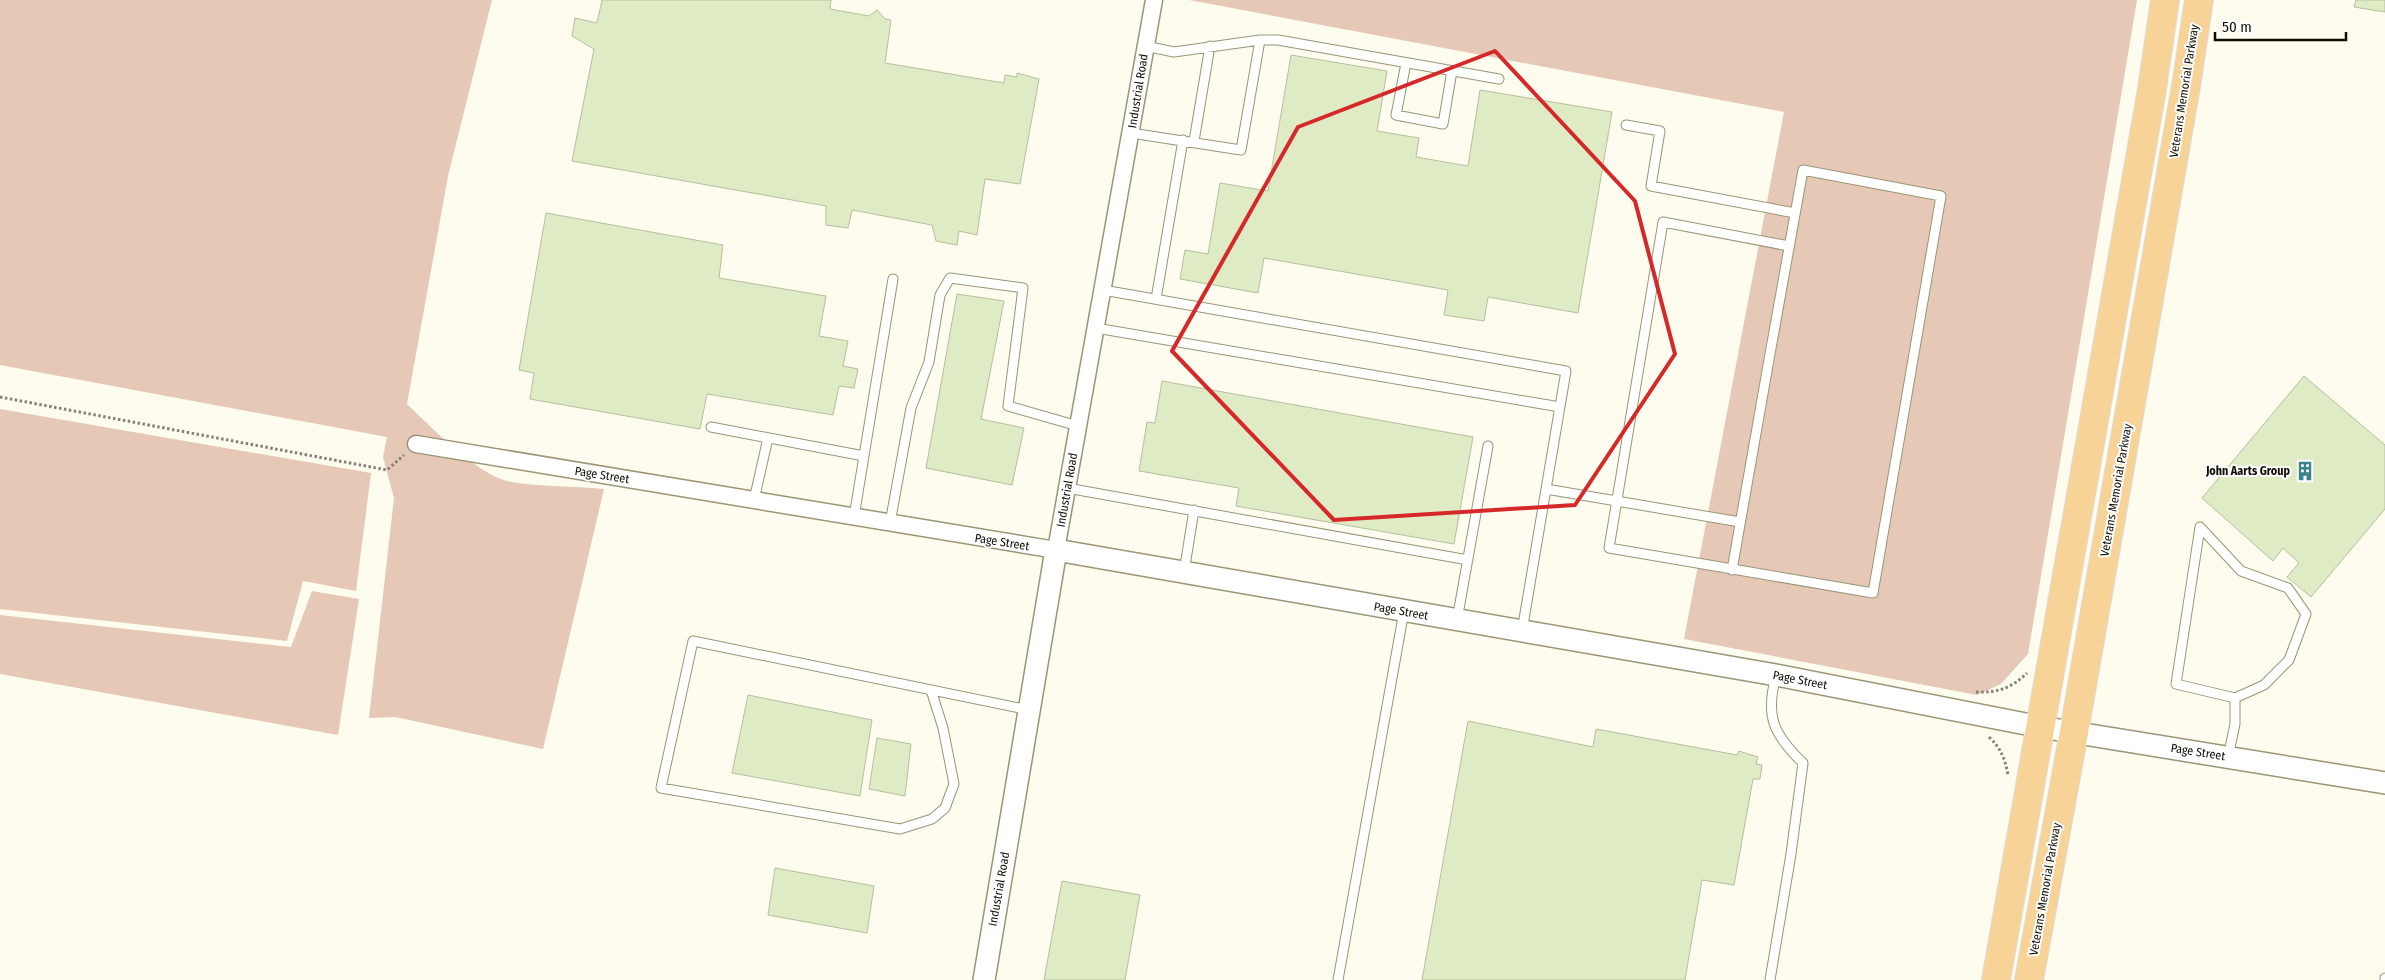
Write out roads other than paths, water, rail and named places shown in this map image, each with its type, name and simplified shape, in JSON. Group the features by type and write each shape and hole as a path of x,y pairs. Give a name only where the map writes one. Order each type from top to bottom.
{"highway":[{"path":"1996,980 2152,89 2165,0"},
{"name":"Veterans Memorial Parkway","path":"2029,980 2074,732 2184,95 2198,0"}],"street":[{"name":"Industrial Road","path":"984,980 1066,488 1154,0"},
{"name":"Page Street","path":"416,444 1056,550 1776,675 2041,727 2385,783"}],"lane":[{"path":"1145,46 1174,52 1260,40 1278,40 1499,79"},
{"path":"1131,132 1241,150 1260,40"},
{"path":"1194,142 1210,46"},
{"path":"1406,63 1396,115 1443,124 1452,71"},
{"path":"1626,125 1660,131 1651,186 1795,213"},
{"path":"1156,299 1182,140"},
{"path":"1732,570 1803,170 1941,196 1873,593 1732,570 1609,548 1663,222 1789,246"},
{"path":"890,523 911,408 929,362 940,295 950,278 1023,288 1008,406 1078,426"},
{"path":"854,517 892,279"},
{"path":"1103,290 1566,371 1521,632"},
{"path":"1096,328 1560,407"},
{"path":"711,427 864,456"},
{"path":"754,500 768,438"},
{"path":"1457,620 1488,446"},
{"path":"1066,488 1468,560"},
{"path":"1546,489 1740,522"},
{"path":"1184,573 1194,510"},
{"path":"2200,527 2241,571 2288,588 2306,614 2289,660 2264,685 2235,698 2176,684 2200,527"},
{"path":"1338,980 1404,611"},
{"path":"931,690 943,728 954,784 946,808 932,819 900,829 662,788 693,641 1029,710"},
{"path":"1770,980 1791,854 1803,763 1792,752 1781,736 1771,714 1770,698 1776,675"},
{"path":"2228,757 2236,724 2235,698"}],"place":[{"name":"John Aarts Group","path":"2305,471"}]}
